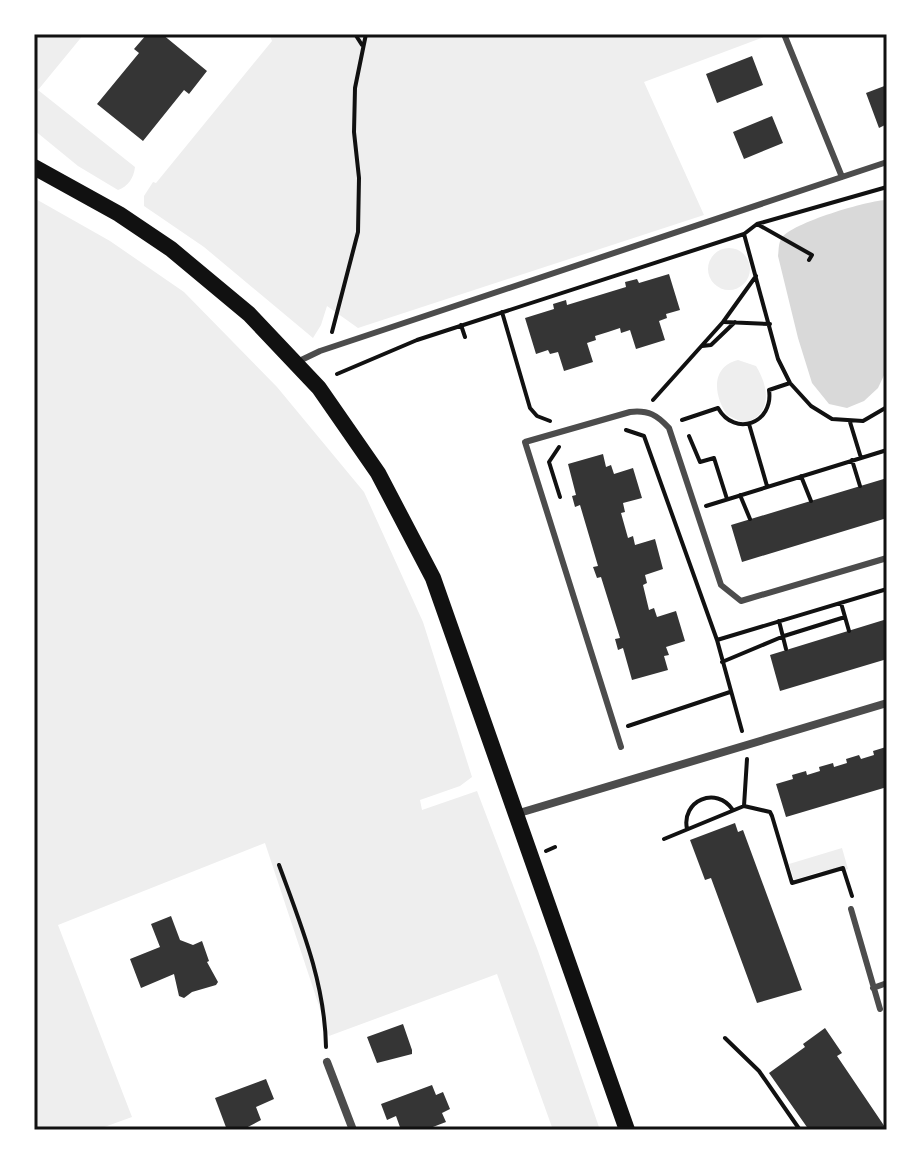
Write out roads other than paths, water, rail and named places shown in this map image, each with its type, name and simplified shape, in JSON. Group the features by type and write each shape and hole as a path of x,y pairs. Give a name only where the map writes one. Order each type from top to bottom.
{"main road":[{"path":"34,167 119,214 171,249 249,314 297,362 378,473 433,578 627,1130"}],"street":[{"path":"514,815 887,703"},
{"path":"327,1062 353,1130"}],"lane":[{"path":"784,34 842,177"},
{"path":"297,362 887,162"},
{"path":"621,747 525,442 644,411 658,416 669,428 721,585 741,601 887,558"},
{"path":"851,909 880,1009"},
{"path":"873,988 887,983"}]}
